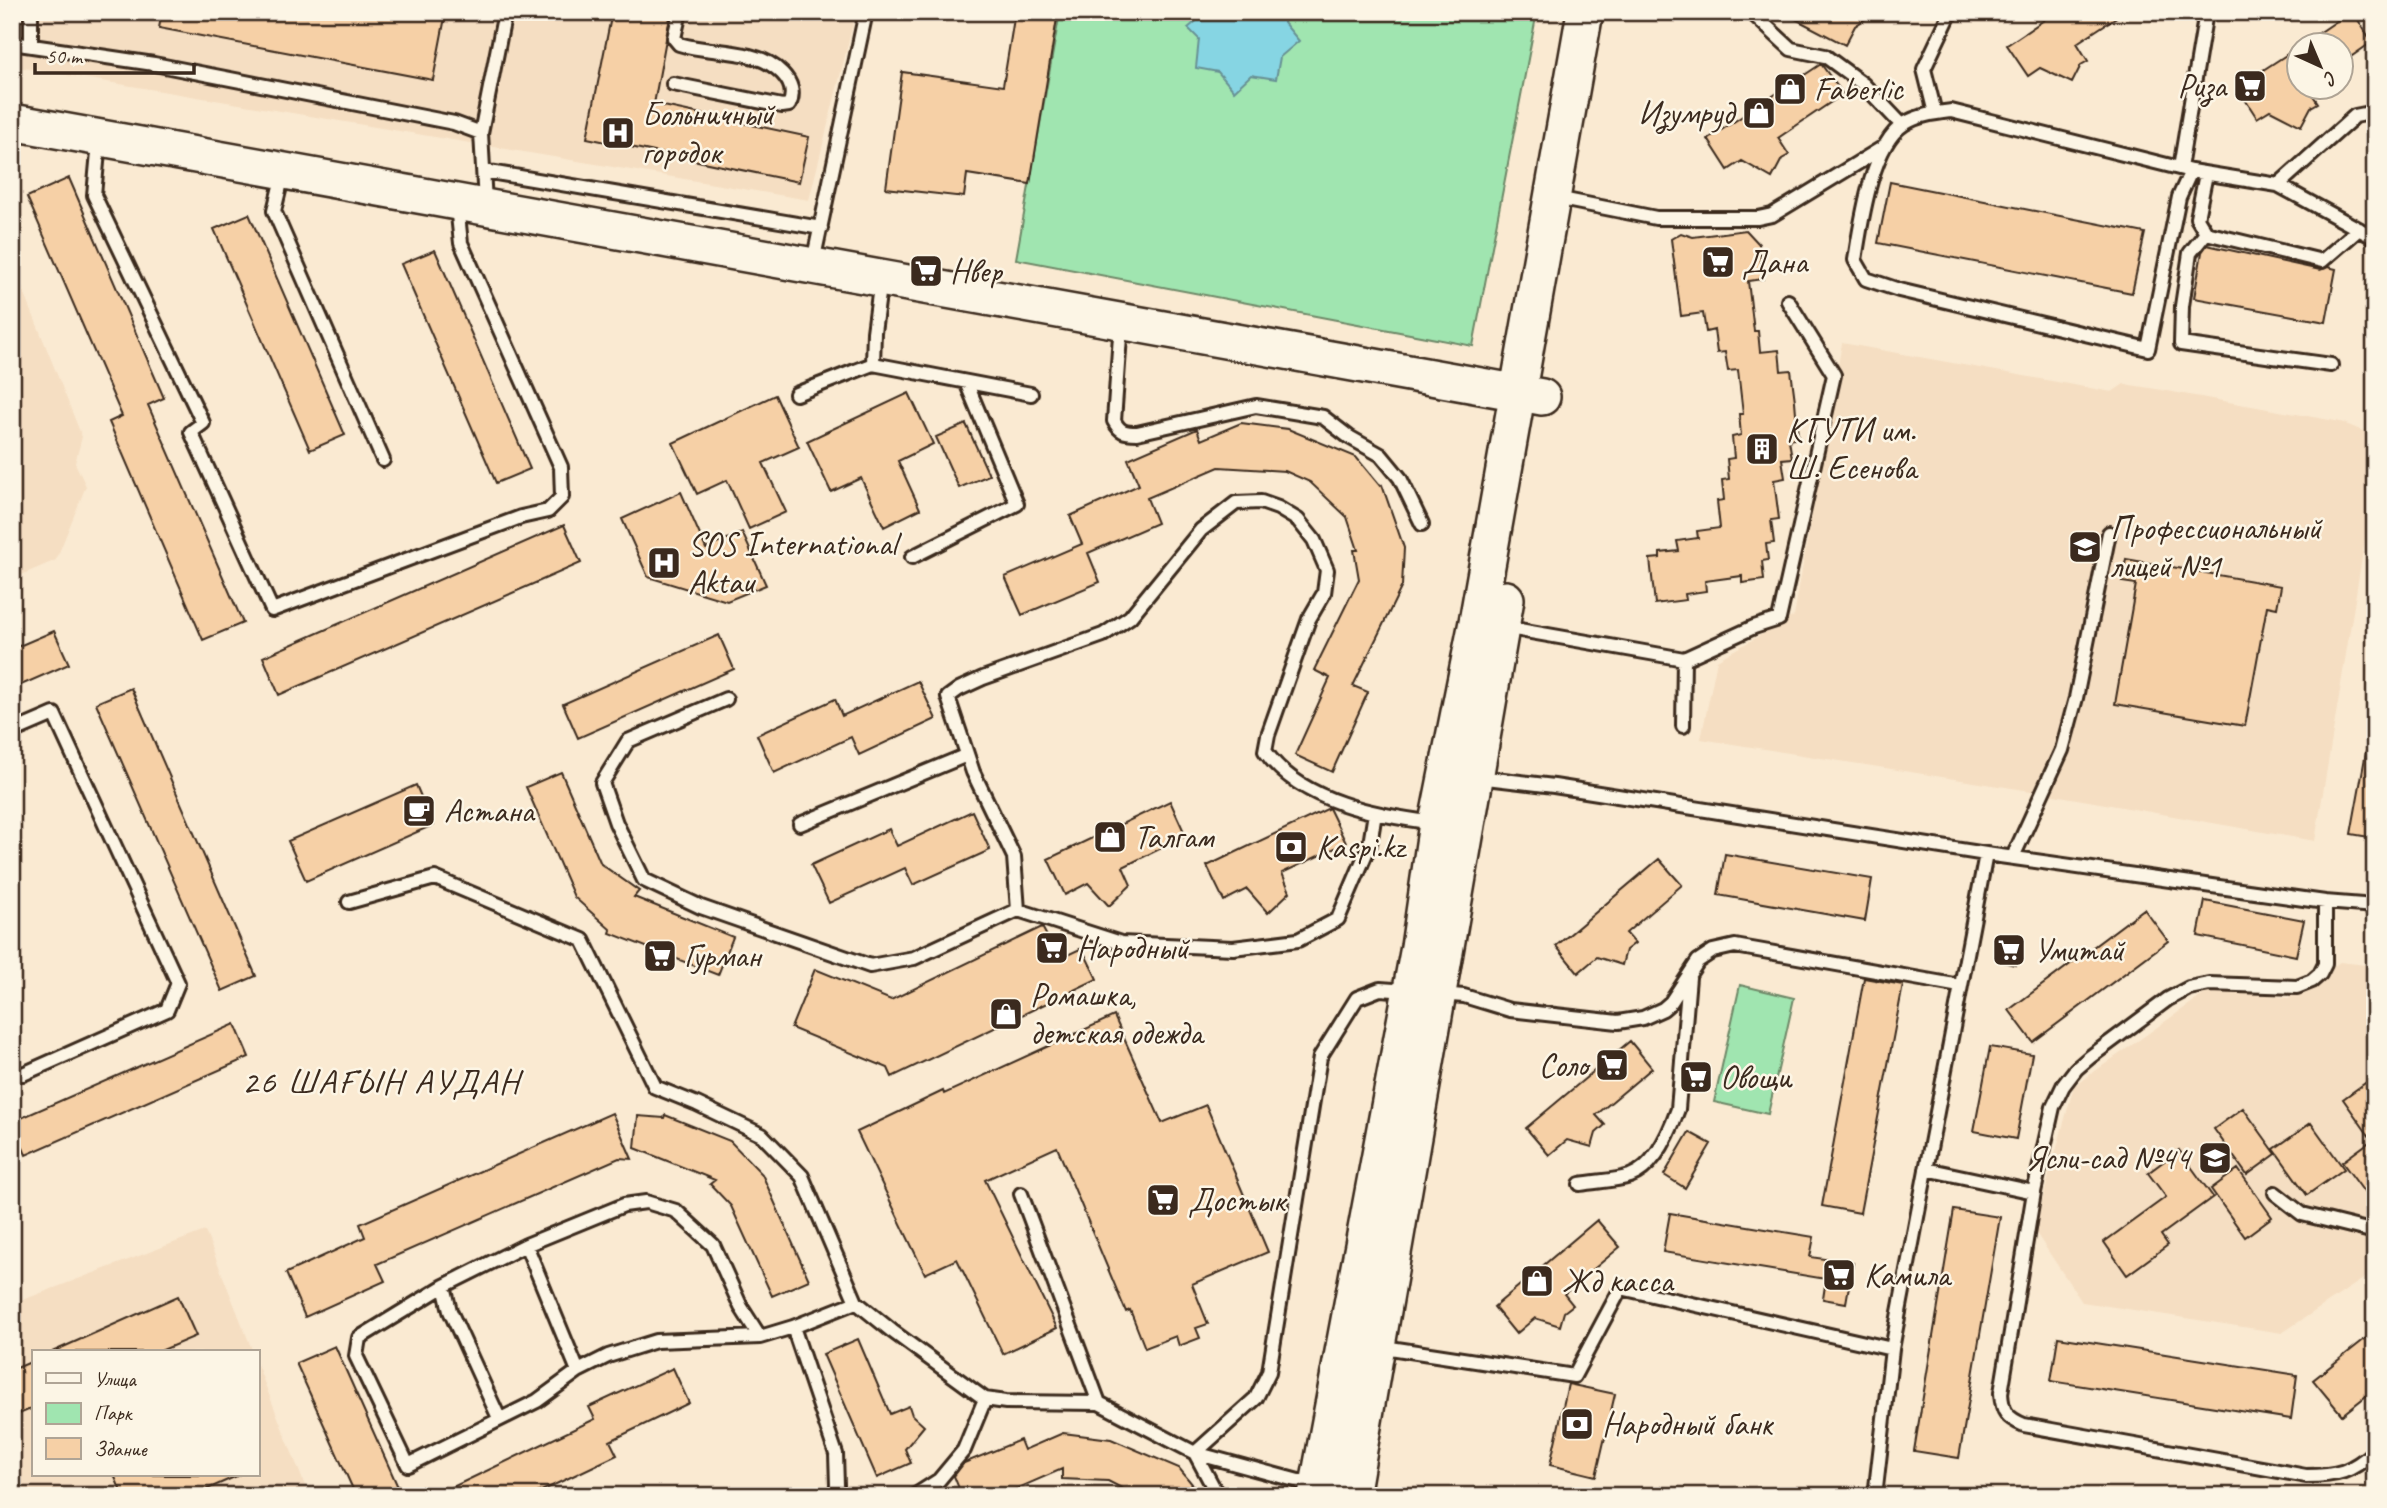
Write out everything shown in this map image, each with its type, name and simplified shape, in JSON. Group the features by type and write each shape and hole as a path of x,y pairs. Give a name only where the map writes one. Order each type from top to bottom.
{"main road":[{"path":"1332,1493 1564,199 1586,12"},
{"path":"1564,199 1610,12"},
{"path":"12,122 1530,395"}],"lane":[{"path":"31,12 31,46"},
{"path":"99,137 94,195 203,423 191,432 272,610 521,517 548,511 562,497 561,467 461,243 484,171 481,133 505,12"},
{"path":"673,84 782,106 789,105 792,98 787,76 752,56 698,50 679,44 674,38 680,12"},
{"path":"812,266 866,12"},
{"path":"1751,12 1791,49 1825,56 1863,84 1902,125"},
{"path":"1935,113 1924,69 1951,12"},
{"path":"1884,147 1865,204 1855,260 1866,279 1899,290 2148,349 2185,170 2206,12"},
{"path":"12,43 181,69 454,123 481,133"},
{"path":"1564,199 1656,218 1758,218 1772,215 1884,147 1902,125 1925,115 1951,111 2185,170 2278,185 2375,238"},
{"path":"2278,185 2356,117 2375,112"},
{"path":"284,171 274,211 383,460"},
{"path":"484,171 821,228"},
{"path":"2206,174 2197,218 2206,233 2322,261 2358,229"},
{"path":"2206,233 2190,253 2182,306 2181,344 2331,365"},
{"path":"873,364 881,279"},
{"path":"1489,625 1684,659 1754,627 1779,619 1835,375 1788,301"},
{"path":"1121,322 1114,421 1119,430 1137,433 1256,406 1323,417 1349,437 1381,455 1400,478 1422,524"},
{"path":"796,394 873,364 1031,394"},
{"path":"912,557 1017,504 966,382"},
{"path":"1018,910 1014,857 973,772 948,697 983,678 1103,635 1130,617 1201,530 1236,503 1262,502 1298,520 1314,540 1327,570 1324,593 1309,619 1268,735 1265,751 1276,767 1307,790 1388,817 1451,825"},
{"path":"2013,857 2062,750 2076,698 2109,533"},
{"path":"1683,726 1684,659"},
{"path":"726,699 628,741 602,783 616,823 644,880 701,906 870,966 914,958 1018,910 1121,943 1233,948 1298,940 1338,919 1370,844 1375,813"},
{"path":"12,732 54,714 178,983 167,1010 23,1074 12,1073"},
{"path":"800,824 967,755"},
{"path":"1461,775 1554,786 1986,854 2325,902 2375,906"},
{"path":"1874,1496 1892,1349 1986,854"},
{"path":"349,902 435,878 583,940 655,1087 762,1135 802,1176 856,1302 985,1399 1006,1402 1099,1403 1195,1453 1332,1493"},
{"path":"2325,902 2325,964 2320,974 2312,981 2297,987 2209,984 2189,988 2168,999 2127,1028 2076,1069 2063,1086 2053,1107 2034,1192 2001,1393 2003,1411 2010,1419 2024,1425 2306,1476 2329,1476 2347,1472 2375,1451"},
{"path":"1195,1453 1256,1398 1269,1372 1320,1057 1357,998 1380,989 1464,996 1510,1010 1618,1022 1643,1018 1663,1009 1671,1002 1698,961 1713,951 1735,946 1960,986"},
{"path":"1580,1184 1629,1176 1639,1171 1656,1153 1672,1126 1678,1109 1689,973"},
{"path":"1926,1169 2034,1192"},
{"path":"2275,1192 2302,1214 2375,1232"},
{"path":"1021,1194 1099,1403"},
{"path":"760,1337 741,1307 713,1245 676,1211 646,1202 624,1205 526,1245 444,1286 359,1338 356,1356 408,1465 537,1401 578,1371 608,1356 656,1341 760,1337 856,1302"},
{"path":"526,1245 578,1371"},
{"path":"444,1286 450,1311 499,1418"},
{"path":"1361,1342 1574,1376 1621,1288 1892,1349"},
{"path":"793,1327 836,1454 835,1496"},
{"path":"914,1496 939,1480 964,1450 985,1399"},
{"path":"1195,1453 1219,1496"}],"shaded area":[{"name":"Больничный городок","path":"12,12 856,12 809,200 12,66"},
{"path":"12,262 82,437 75,463 86,486 56,560 12,579"},
{"name":"Профессиональный лицей №1","path":"1842,343 2112,392 2124,384 2150,388 2341,422 2375,436 2375,479 2315,841 2043,793 1701,739 1717,660 1794,616"},
{"name":"Ясли-сад №44","path":"2340,962 2375,966 2375,1271 2282,1333 2082,1302 2034,1230 2074,1086 2214,987 2289,998"},
{"path":"205,1231 252,1350 32,1350 32,1476 259,1476 259,1369 309,1496 12,1496 12,1304"}],"green space":[{"path":"1060,12 1537,12 1473,346 1016,259"},
{"path":"1740,985 1794,998 1768,1114 1714,1102"}],"water":[{"path":"1207,12 1286,12 1284,23 1299,41 1280,57 1276,79 1251,75 1234,91 1218,72 1196,68 1199,39 1188,28"}],"building":[{"path":"162,12 446,12 433,80 159,28"},
{"path":"612,12 671,12 654,104 809,137 799,182 587,138"},
{"path":"1015,12 1058,12 1030,184 967,174 964,197 886,188 902,72 1003,86"},
{"path":"1782,12 1876,12 1855,26 1845,45"},
{"path":"2056,12 2124,12 2077,43 2088,61 2081,65 2072,83 2040,68 2028,76 2007,45"},
{"path":"2353,12 2372,42 2356,53 2356,32 2321,32"},
{"path":"2286,55 2286,102 2318,103 2311,107 2301,126 2270,110 2257,118 2237,87"},
{"path":"1821,64 1843,94 1778,138 1789,155 1782,159 1772,178 1742,161 1728,170 1708,139"},
{"path":"69,178 164,398 148,405 243,623 203,640 109,422 122,416 27,197"},
{"path":"1890,182 2145,233 2132,293 1878,243"},
{"path":"249,214 345,435 310,450 214,229"},
{"name":"КГУТИ им. Ш. Есенова","path":"1746,230 1759,244 1763,279 1748,281 1754,331 1758,331 1760,352 1779,350 1781,371 1791,370 1795,401 1798,438 1789,440 1792,458 1782,459 1785,478 1774,480 1779,519 1771,520 1774,543 1766,544 1768,560 1762,561 1764,580 1742,583 1742,576 1705,581 1706,591 1685,594 1686,600 1655,604 1650,559 1660,558 1660,553 1679,551 1677,541 1698,538 1697,531 1720,528 1717,501 1724,500 1722,480 1729,479 1727,459 1734,458 1732,437 1741,435 1739,414 1743,414 1738,370 1728,371 1725,352 1717,353 1714,330 1706,332 1703,313 1681,316 1671,239 1681,233 1693,237"},
{"path":"2207,245 2320,270 2328,267 2336,269 2326,322 2194,298 2202,252"},
{"path":"435,250 530,469 496,483 401,264"},
{"path":"909,393 933,444 898,461 920,509 884,527 861,478 831,492 807,441"},
{"path":"775,395 799,447 763,463 786,512 749,529 727,480 697,494 673,443"},
{"path":"1241,423 1288,429 1356,457 1380,486 1382,485 1404,548 1402,586 1353,686 1368,692 1332,772 1295,755 1330,678 1314,670 1359,579 1354,550 1358,550 1347,517 1310,482 1285,471 1219,467 1147,498 1157,523 1088,553 1100,582 1022,615 1005,577 1082,544 1070,516 1139,485 1128,459 1197,429 1201,440"},
{"path":"966,424 989,475 959,488 936,437"},
{"path":"681,492 706,549 742,532 766,585 727,601 648,577 622,519"},
{"path":"564,525 581,563 279,695 263,657"},
{"path":"2126,559 2281,586 2277,608 2267,606 2245,726 2115,704 2136,584 2122,582"},
{"path":"54,631 69,664 12,689 12,649"},
{"path":"719,635 734,669 578,738 563,704"},
{"path":"918,681 936,719 859,755 851,737 774,773 757,735 835,699 842,716"},
{"path":"131,688 256,976 222,991 96,703"},
{"path":"2366,752 2375,752 2375,838 2351,834"},
{"path":"561,772 601,864 639,891 634,897 733,937 718,975 610,933 611,930 574,897 526,787"},
{"path":"416,785 433,825 306,881 288,841"},
{"path":"1170,801 1186,836 1123,867 1131,885 1109,906 1088,883 1065,895 1048,859"},
{"path":"1329,808 1346,843 1282,873 1290,892 1268,913 1247,889 1224,901 1207,866"},
{"path":"972,811 990,850 913,885 905,868 829,903 811,865 889,829 897,846"},
{"path":"1725,854 1872,879 1865,921 1718,895"},
{"path":"1659,859 1682,885 1626,933 1635,943 1626,950 1622,965 1597,957 1578,973 1556,946"},
{"path":"2205,901 2304,920 2296,956 2198,936"},
{"path":"2144,909 2168,941 2033,1042 2009,1010"},
{"path":"1042,927 1059,959 1082,948 1097,979 892,1077 888,1068 791,1028 815,969 891,1000"},
{"path":"2005,936 2021,939 2015,965 1999,961"},
{"path":"1864,978 1903,985 1860,1213 1822,1206"},
{"name":"Достык","path":"1114,1016 1162,1123 1206,1105 1268,1252 1192,1284 1208,1324 1196,1328 1200,1338 1179,1346 1176,1336 1145,1348 1130,1310 1126,1312 1057,1147 985,1180 1057,1328 1003,1354 957,1259 925,1274 857,1132"},
{"path":"235,1024 249,1057 26,1155 12,1122"},
{"path":"1630,1041 1652,1068 1596,1115 1605,1125 1596,1133 1592,1147 1567,1140 1549,1155 1526,1128"},
{"path":"1990,1047 2032,1054 2016,1139 1974,1131"},
{"path":"2375,1076 2375,1207 2342,1162 2372,1140 2343,1099"},
{"path":"2243,1108 2276,1154 2247,1175 2214,1129"},
{"path":"612,1113 632,1159 619,1158 377,1264 385,1281 305,1317 286,1273 365,1237 360,1224"},
{"path":"665,1115 730,1141 762,1174 809,1280 772,1296 731,1206 710,1184 715,1180 635,1148 638,1116 664,1118"},
{"path":"2311,1123 2344,1169 2307,1195 2274,1149"},
{"path":"1689,1132 1711,1144 1685,1188 1664,1175"},
{"path":"2179,1150 2213,1197 2161,1235 2168,1245 2127,1275 2104,1242 2166,1197 2148,1173"},
{"path":"2238,1169 2272,1217 2245,1237 2211,1189"},
{"path":"1954,1210 2000,1217 1959,1458 1914,1451"},
{"path":"1670,1213 1814,1237 1810,1257 1853,1263 1846,1303 1823,1299 1826,1279 1663,1252"},
{"path":"1597,1220 1620,1247 1564,1294 1573,1305 1564,1312 1560,1326 1535,1318 1516,1334 1494,1307"},
{"path":"178,1296 196,1336 163,1350 56,1350"},
{"path":"2375,1331 2375,1389 2342,1415 2313,1380"},
{"path":"2058,1337 2297,1375 2291,1419 2051,1381"},
{"path":"858,1339 890,1414 909,1406 912,1415 924,1426 905,1449 911,1463 877,1478 823,1354"},
{"path":"335,1346 402,1496 356,1496 296,1363"},
{"path":"32,1361 32,1408 12,1417 12,1370"},
{"path":"673,1368 689,1403 610,1441 617,1455 531,1496 434,1496 595,1419 589,1407"},
{"path":"1568,1384 1615,1394 1596,1476 1550,1465"},
{"path":"1063,1433 1111,1439 1179,1468 1202,1496 1137,1496 1108,1481 1062,1479 1062,1469 1000,1496 962,1496 954,1476 964,1463 1020,1440 1024,1450"},
{"path":"114,1476 237,1476 192,1496 123,1496"}],"place":[{"name":"Риза","path":"2250,86"},
{"name":"Faberlic","path":"1790,89"},
{"name":"Изумруд","path":"1759,113"},
{"name":"Больничный городок","path":"618,133"},
{"name":"Дана","path":"1718,262"},
{"name":"Нвер","path":"926,271"},
{"name":"КГУТИ им. Ш. Есенова","path":"1762,449"},
{"name":"Профессиональный лицей №1","path":"2085,547"},
{"name":"SOS International Aktau","path":"664,563"},
{"name":"Астана","path":"419,811"},
{"name":"Талгам","path":"1110,837"},
{"name":"Kaspi.kz","path":"1291,847"},
{"name":"Народный","path":"1052,948"},
{"name":"Умитай","path":"2009,950"},
{"name":"Гурман","path":"660,956"},
{"name":"Ромашка, детская одежда","path":"1006,1014"},
{"name":"Соло","path":"1612,1065"},
{"name":"Овощи","path":"1696,1077"},
{"name":"Ясли-сад №44","path":"2215,1158"},
{"name":"Достык","path":"1163,1200"},
{"name":"Камила","path":"1839,1275"},
{"name":"Жд касса","path":"1537,1281"},
{"name":"Народный банк","path":"1577,1424"}],"district":[{"name":"26 ШАҒЫН АУДАН","path":"381,1081"}]}
